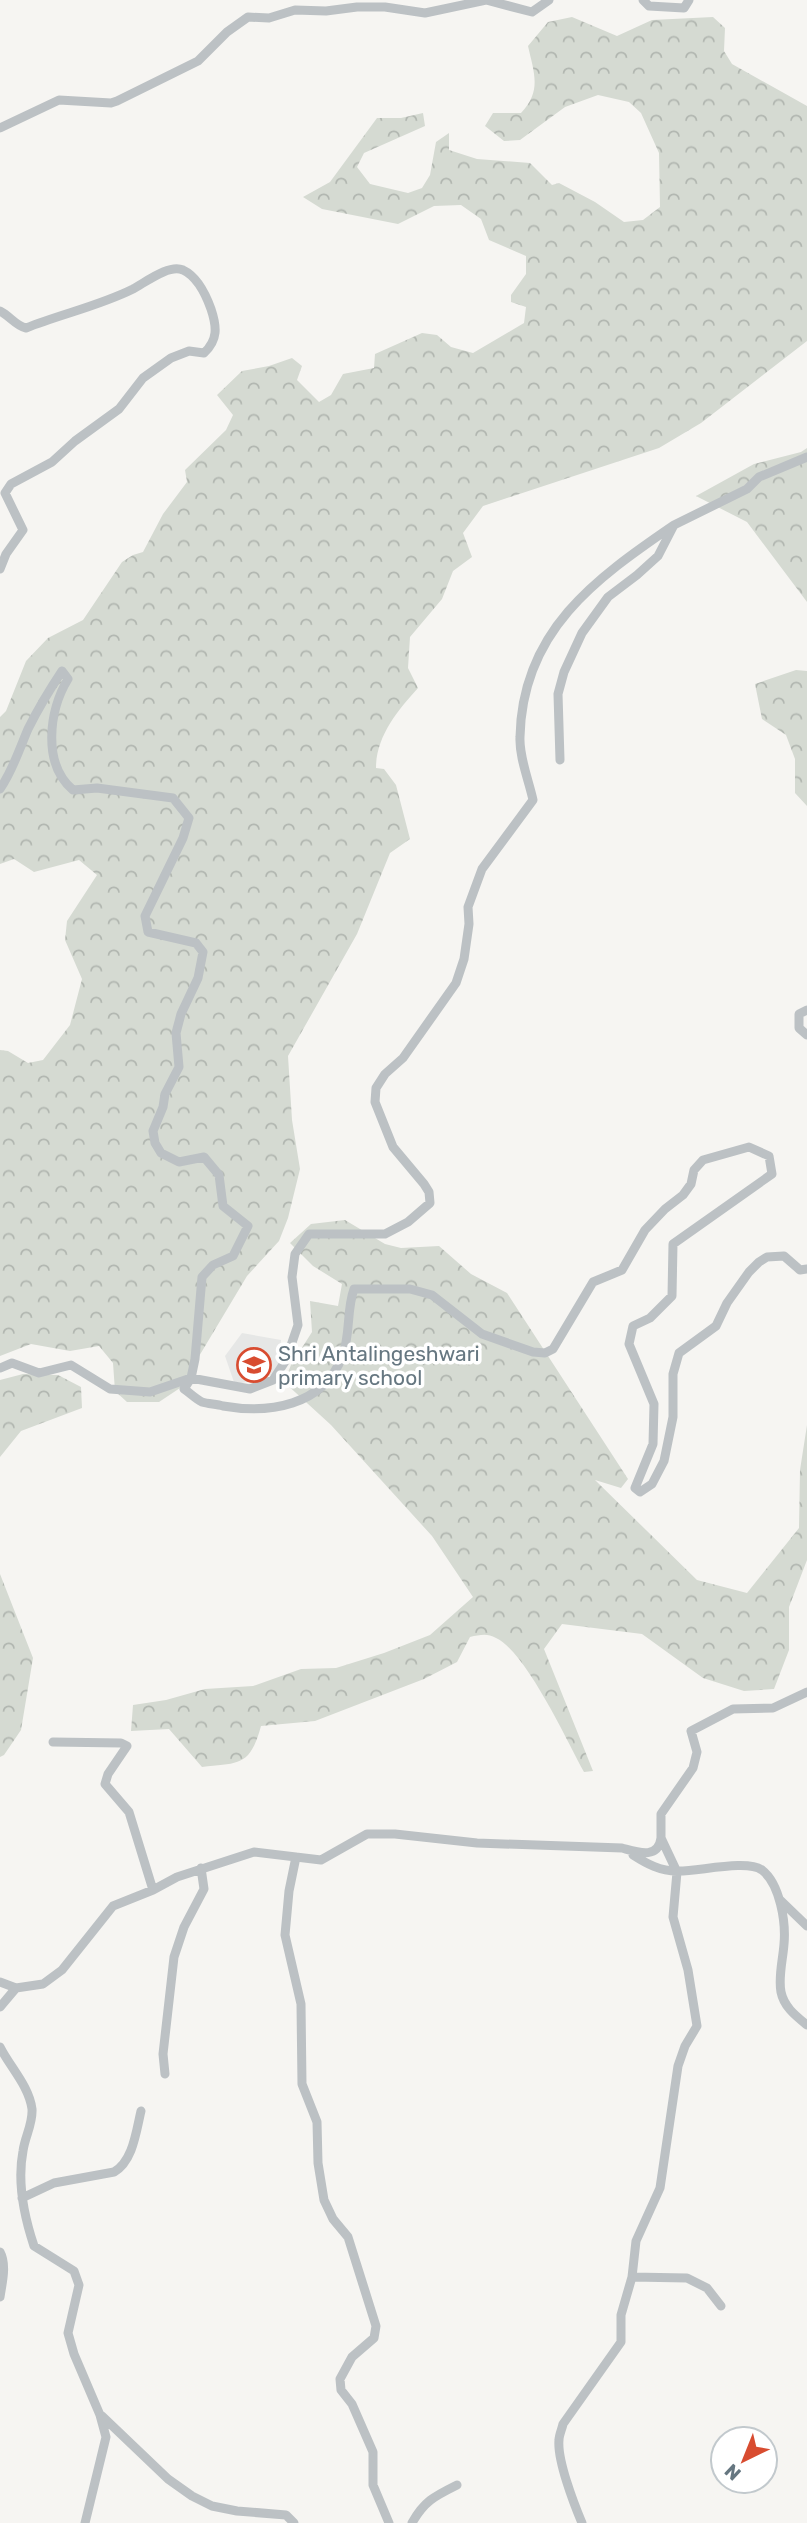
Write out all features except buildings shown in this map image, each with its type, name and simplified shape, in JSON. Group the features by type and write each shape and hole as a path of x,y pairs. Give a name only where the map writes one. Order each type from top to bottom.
{"street":[{"path":"0,128 59,100 117,102 198,61 227,32 248,17 269,18 295,10 326,11 358,7 385,7 425,13 486,0 532,12 549,0"},
{"path":"643,0 649,6 664,5 677,9 684,8 689,0"},
{"path":"0,311 20,327 26,328 118,296 172,269 181,270 199,284 211,309 216,331 213,344 204,353 189,351 171,358 143,378 119,409 75,441 52,463 11,484 5,493 23,530 6,554 0,569"},
{"path":"0,1368 12,1363 39,1373 71,1365 110,1389 150,1392 191,1378 250,1389 273,1380 286,1360 298,1325 292,1277 295,1254 309,1234 385,1234 408,1222 430,1203 429,1192 424,1184 393,1147 375,1102 376,1088 385,1074 403,1058 456,983 464,960 469,924 468,906 482,869 533,800 520,739 523,708 537,658 565,615 595,582 674,525 747,489 759,477 807,457"},
{"path":"559,760 558,694 564,672 582,633 608,597 658,556 674,525"},
{"path":"0,789 10,774 29,728 50,688 62,671 68,679 62,690 52,733 52,754 65,784 73,790 97,788 173,798 189,818 183,838 145,916 148,932 196,943 203,952 198,978 181,1014 176,1033 179,1067 165,1094 163,1107 153,1131 155,1143 161,1153 179,1162 204,1157 219,1175 223,1206 248,1226 233,1256 213,1265 202,1277 195,1359 191,1378 184,1389 202,1402 239,1408 284,1407 308,1397 331,1376 342,1357 349,1303 354,1289 410,1289 432,1295 482,1334 533,1352 545,1353 552,1349 593,1282 622,1270 645,1230 683,1195 691,1184 694,1170 703,1160 749,1147 769,1156 772,1174 673,1244 672,1297 650,1318 634,1326 630,1334 629,1343 654,1404 653,1444 635,1488 640,1492 652,1484 664,1461 673,1417 673,1374 679,1353 716,1326 727,1303 749,1272 767,1256 784,1256 800,1270 807,1269"},
{"path":"807,1010 799,1014 799,1028 807,1035"},
{"path":"0,1982 16,1988 44,1984 62,1970 113,1906 177,1877 254,1852 321,1860 367,1834 396,1834 477,1843 622,1848 645,1855 660,1844 661,1814 693,1768 697,1752 691,1731 733,1709 774,1708 807,1692"},
{"path":"53,1742 121,1743 127,1746 108,1774 105,1784 130,1812 153,1890"},
{"path":"582,2523 573,2502 558,2439 563,2424 621,2342 621,2315 632,2277 636,2241 660,2188 678,2066 685,2046 697,2026 688,1970 673,1917 677,1871 661,1838"},
{"path":"622,1848 652,1867 677,1871 727,1866 758,1867 773,1880 779,1899 785,1940 781,1994 790,2011 807,2025"},
{"path":"296,1857 289,1891 285,1935 301,2004 302,2084 317,2122 320,2183 324,2200 333,2219 348,2237 376,2326 374,2338 352,2357 345,2367 340,2379 341,2390 352,2404 373,2452 373,2485 389,2523"},
{"path":"165,2074 163,2054 174,1957 184,1927 204,1889 201,1868"},
{"path":"779,1899 807,1926"},
{"path":"0,2007 16,1988"},
{"path":"0,2047 24,2085 32,2109 30,2128 22,2154 22,2198 34,2246 74,2271 79,2285 68,2333 106,2437 85,2523"},
{"path":"22,2198 54,2183 114,2172 121,2168 136,2135 141,2111"},
{"path":"0,2252 4,2268 0,2297"},
{"path":"632,2277 687,2278 707,2288 721,2306"},
{"path":"100,2415 168,2479 192,2496 212,2506 286,2515 294,2523"},
{"path":"412,2523 421,2507 428,2501 457,2485"}],"shaded area":[{"name":"Shri Antalingeshwari primary school","path":"242,1333 281,1340 278,1373 235,1385 225,1356"}],"green space":[{"path":"572,17 617,36 652,20 713,17 725,28 724,51 732,64 807,106 807,341 701,423 659,448 483,506 463,533 472,557 453,571 442,599 410,637 408,668 418,688 389,725 377,757 376,768 384,769 396,785 410,839 390,853 357,934 288,1056 292,1120 300,1169 288,1218 279,1241 247,1276 180,1388 159,1402 127,1402 115,1391 113,1363 99,1346 70,1351 31,1344 0,1356 0,1050 8,1051 28,1063 43,1060 70,1025 82,979 65,940 67,921 97,875 79,860 34,872 14,859 0,864 0,717 6,711 26,661 48,638 83,620 122,562 143,552 163,514 187,482 185,470 226,430 233,415 217,395 242,371 292,358 302,366 297,380 319,402 331,395 343,374 374,368 375,354 422,333 437,335 451,347 473,353 524,323 526,307 511,302 511,295 526,274 526,256 489,240 481,219 461,205 434,206 398,224 322,209 303,197 330,182 377,118 401,118 423,113 425,126 364,153 357,167 370,184 408,193 422,188 430,175 436,142 449,133 449,150 477,159 530,163 552,185 559,183 595,202 624,222 643,220 660,207 659,153 641,113 629,102 598,95 565,107 520,140 504,141 485,126 493,113 521,113 528,105 535,81 528,46 548,22"},
{"path":"807,448 807,602 747,522 696,496 754,464"},
{"path":"796,670 807,671 807,806 795,793 795,759 786,735 762,719 755,684"},
{"path":"345,1220 385,1244 401,1248 439,1246 471,1274 507,1293 628,1479 621,1488 595,1480 697,1580 747,1593 799,1528 800,1470 807,1425 807,1560 789,1607 789,1650 774,1689 744,1691 703,1678 642,1634 562,1624 544,1649 593,1771 584,1772 533,1678 520,1660 496,1638 486,1635 470,1637 457,1662 424,1679 315,1721 261,1726 248,1755 234,1763 202,1767 169,1729 131,1731 133,1705 166,1700 205,1689 253,1686 301,1669 336,1668 384,1653 430,1635 473,1597 432,1536 331,1425 284,1382 291,1365 312,1332 310,1301 338,1306 342,1284 313,1266 290,1243 311,1224"},
{"path":"23,1374 58,1375 81,1387 82,1408 21,1431 0,1457 0,1380"},
{"path":"0,1574 33,1658 21,1730 0,1757"}],"place":[{"name":"Shri Antalingeshwari primary school","path":"254,1365"}]}
